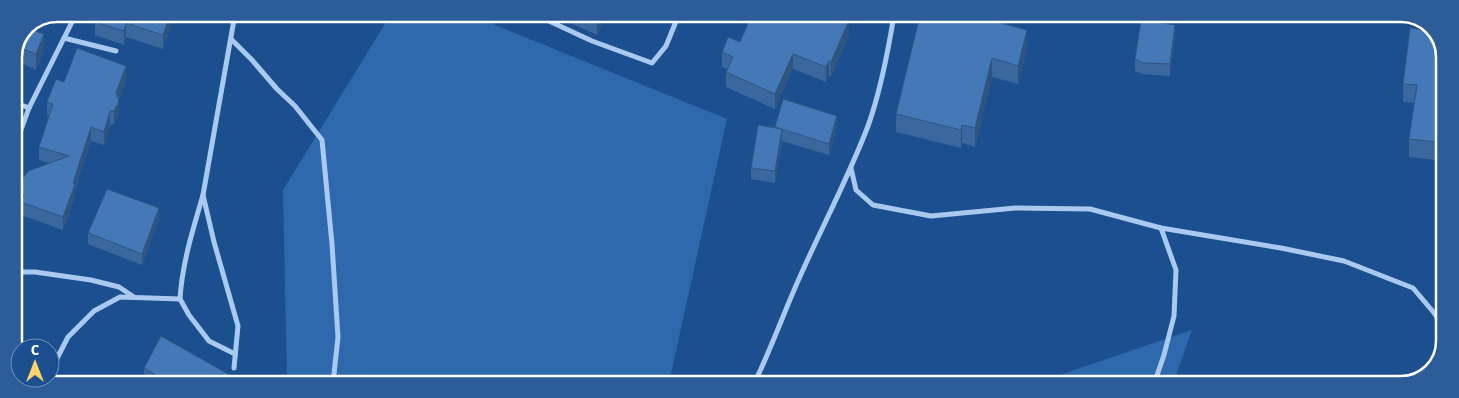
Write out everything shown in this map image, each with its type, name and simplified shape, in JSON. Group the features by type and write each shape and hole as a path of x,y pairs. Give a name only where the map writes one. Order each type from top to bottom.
{"street":[{"path":"22,126 29,108 72,22"},
{"path":"234,22 203,195 190,237 181,281 180,299 189,316 209,341 235,354"},
{"path":"551,22 592,41 652,63 666,46 676,22"},
{"path":"758,376 801,274 851,168 868,125 884,71 893,22"},
{"path":"64,38 116,52"},
{"path":"232,40 277,89 296,106 322,140 332,244 338,337 334,376"},
{"path":"22,105 29,108"},
{"path":"851,168 856,190 873,205 931,216 1015,208 1090,209 1161,228 1281,248 1344,261 1413,288 1435,314"},
{"path":"203,195 238,326 234,368"},
{"path":"1157,376 1174,316 1176,270 1161,228"},
{"path":"23,272 91,280 119,287 135,297"},
{"path":"60,353 68,337 94,311 120,297 180,299"}],"shaded area":[{"path":"386,22 488,22 727,119 671,376 287,376 283,190"},
{"path":"1192,330 1176,376 1057,376"}],"building":[{"path":"95,22 167,22 163,35 126,23 124,31"},
{"path":"749,22 848,22 831,62 829,61 826,67 793,54 775,94 726,72 733,57 722,52 728,37 740,42"},
{"path":"918,22 1001,22 1027,30 1018,66 992,58 975,128 962,125 961,130 896,114"},
{"path":"1141,22 1175,25 1170,64 1143,63 1135,59"},
{"path":"1410,28 1422,30 1431,38 1436,55 1436,142 1409,139 1417,85 1403,84"},
{"path":"35,31 44,34 36,54 24,49 28,38"},
{"path":"77,48 126,66 116,93 119,101 114,111 110,111 104,132 91,127 73,183 75,184 63,217 23,203 24,195 22,180 28,171 69,156 39,147 53,104 47,102 56,79 64,82"},
{"path":"783,99 837,116 829,144 775,127"},
{"path":"758,125 782,129 775,171 751,168"},
{"path":"107,189 159,208 142,254 88,233"},
{"path":"161,336 232,376 157,376 144,368"}]}
